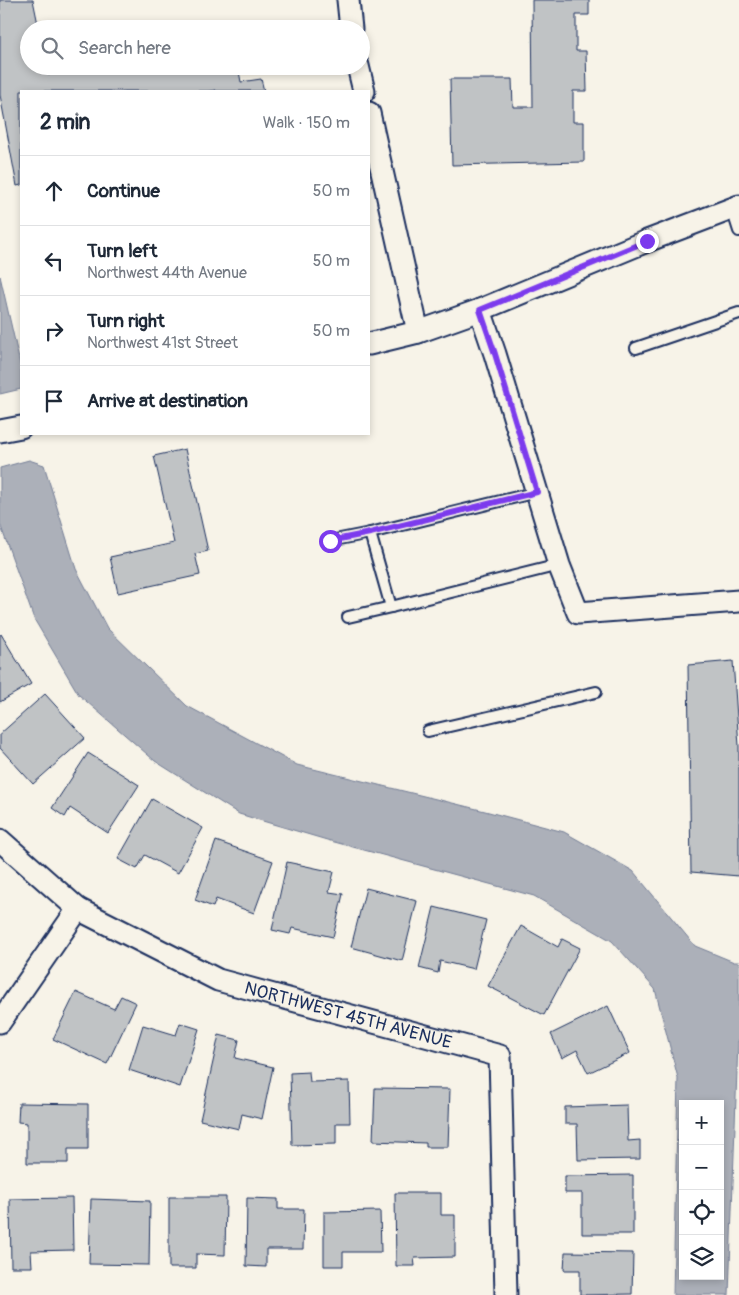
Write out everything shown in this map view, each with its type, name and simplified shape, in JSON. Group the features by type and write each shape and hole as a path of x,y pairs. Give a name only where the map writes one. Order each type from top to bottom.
{"street":[{"path":"348,0 350,20"},
{"path":"360,75 364,90"},
{"path":"370,117 418,332"},
{"path":"370,344 418,332 480,310 736,207"},
{"path":"480,310 559,566 578,613 739,601"},
{"path":"0,431 20,426"},
{"name":"NORTHWEST 45TH AVENUE","path":"0,840 78,909 218,980 500,1056 506,1295"},
{"path":"0,1022 78,909"}],"lane":[{"path":"736,207 739,231"},
{"path":"636,348 739,313"},
{"path":"330,541 537,492"},
{"path":"370,533 391,607"},
{"path":"348,617 559,566"},
{"path":"428,731 596,692"}],"shaded area":[{"path":"0,276 20,364 20,389 0,394"},
{"path":"29,460 44,465 76,569 107,628 187,706 297,765 564,832 633,871 695,946 734,962 739,962 739,1041 729,1295 673,1295 678,1078 655,989 612,941 534,896 239,814 155,761 79,695 34,619 0,524 0,468"}],"building":[{"path":"0,0 33,0 37,20 20,20 20,75 240,75 241,82 261,79 264,90 20,90 20,185 17,186 0,95"},
{"path":"532,0 589,0 589,15 576,15 576,51 586,51 587,91 573,91 573,122 584,122 584,162 452,165 450,79 512,79 513,107 533,107"},
{"path":"185,449 208,551 195,554 200,575 118,593 110,557 174,543 154,456"},
{"path":"0,635 31,684 0,702"},
{"path":"733,661 739,746 739,876 691,872 688,665"},
{"path":"45,694 85,738 33,784 0,748 0,734"},
{"path":"88,753 139,785 108,833 70,808 65,817 52,808"},
{"path":"152,799 203,828 178,873 145,855 137,869 118,859"},
{"path":"216,841 273,861 254,913 216,899 213,907 195,900"},
{"path":"287,862 334,872 329,892 343,894 333,937 292,928 290,934 272,930"},
{"path":"366,888 417,901 402,961 351,947"},
{"path":"434,907 486,920 474,969 440,961 438,973 419,968"},
{"path":"521,926 558,947 562,939 580,948 544,1015 488,986"},
{"path":"76,992 114,1009 121,996 136,1003 107,1064 53,1039"},
{"path":"608,1006 630,1053 588,1073 577,1050 562,1058 551,1034"},
{"path":"180,1023 199,1029 180,1087 129,1070 143,1025 176,1035"},
{"path":"219,1035 239,1040 235,1058 273,1067 262,1119 242,1114 239,1129 200,1120"},
{"path":"309,1072 310,1082 349,1081 350,1123 336,1123 336,1144 292,1145 290,1073"},
{"path":"375,1088 450,1089 448,1147 426,1147 426,1143 373,1141"},
{"path":"19,1103 88,1104 88,1149 68,1149 68,1163 27,1163 27,1123 18,1122"},
{"path":"627,1105 628,1141 640,1140 640,1159 578,1160 577,1124 565,1124 565,1107"},
{"path":"633,1175 633,1234 582,1234 582,1193 565,1193 565,1176"},
{"path":"395,1193 441,1193 441,1215 455,1215 455,1257 414,1258 415,1266 396,1266"},
{"path":"169,1197 226,1197 225,1255 196,1254 196,1268 169,1268"},
{"path":"72,1198 73,1250 31,1251 32,1267 11,1267 10,1199"},
{"path":"247,1198 278,1199 278,1209 304,1209 303,1249 266,1249 266,1267 246,1266"},
{"path":"91,1199 150,1201 149,1265 89,1264"},
{"path":"380,1211 381,1252 343,1252 343,1266 324,1266 324,1212"},
{"path":"565,1252 633,1253 632,1294 580,1295 580,1270 564,1270"}],"route":[{"path":"330,541 537,492 480,310 647,241"}]}
